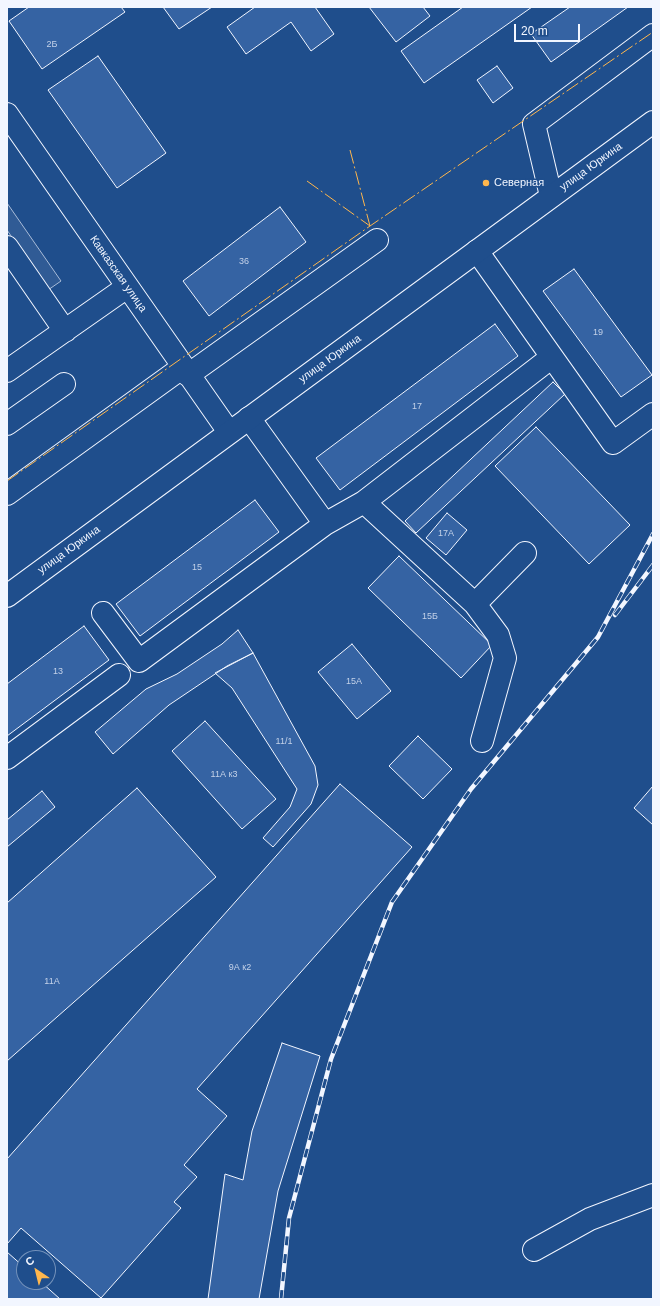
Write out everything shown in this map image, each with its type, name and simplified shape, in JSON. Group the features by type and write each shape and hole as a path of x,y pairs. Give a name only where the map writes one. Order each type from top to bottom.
{"main road":[{"path":"551,196 534,124 653,35"},
{"name":"Кавказская улица","path":"7,114 229,432"},
{"name":"улица Юркина","path":"7,596 653,122"},
{"path":"7,494 377,240"},
{"path":"7,246 65,330"},
{"path":"477,251 613,443 653,414"},
{"path":"7,371 127,287"},
{"path":"103,613 139,660 325,524 364,502 552,357"},
{"path":"7,424 64,384"},
{"path":"249,418 325,524"},
{"path":"364,502 475,604 498,635 505,658 482,741"},
{"path":"475,604 526,553"},
{"path":"7,758 118,675"},
{"path":"534,1250 590,1219 653,1195"}],"shaded area":[{"path":"7,203 61,281 48,290 7,230"}],"building":[{"path":"29,7 121,7 125,12 42,69 9,21"},
{"path":"163,7 212,7 179,29"},
{"path":"255,7 315,7 334,34 311,51 291,22 246,54 227,27"},
{"path":"369,7 423,7 430,16 396,42"},
{"path":"463,7 532,7 424,83 401,51"},
{"path":"570,7 628,7 551,62 531,34"},
{"path":"98,56 166,153 117,188 48,90"},
{"path":"497,66 513,88 493,103 477,80"},
{"path":"280,207 306,242 209,316 183,281"},
{"path":"574,269 652,375 621,397 543,291"},
{"path":"495,324 518,356 340,490 316,458"},
{"path":"553,382 565,394 416,533 405,521"},
{"path":"536,427 630,525 589,564 495,466"},
{"path":"255,500 279,532 140,636 116,604"},
{"path":"447,513 467,530 446,555 426,538"},
{"path":"399,556 492,645 461,678 368,588"},
{"path":"84,626 109,660 7,736 7,684"},
{"path":"238,630 253,653 227,666 169,705 113,754 95,732 146,689 177,674 222,644"},
{"path":"352,644 391,691 357,719 318,672"},
{"path":"253,653 315,766 318,785 311,804 273,847 263,838 290,807 297,789 232,688 215,673"},
{"path":"205,721 276,799 242,829 172,751"},
{"path":"418,736 452,769 423,799 389,766"},
{"path":"340,784 412,847 197,1089 227,1116 184,1165 197,1177 174,1202 181,1208 101,1298 56,1259 56,1250 46,1250 21,1228 7,1244 7,1159"},
{"path":"653,786 653,825 634,808"},
{"path":"137,788 216,877 7,1061 7,903"},
{"path":"42,791 55,807 7,847 7,820"},
{"path":"282,1043 320,1056 278,1191 259,1299 208,1299 225,1174 243,1180 252,1131"},
{"path":"7,1252 16,1260 16,1290 50,1290 60,1299 7,1299"}],"railway":[{"path":"281,1299 289,1218 331,1059 392,902 471,789 598,637 653,534"},
{"path":"615,615 653,565"}],"power":[{"path":"7,481 370,226 653,32"},
{"path":"350,150 370,226"},
{"path":"307,181 370,226"}],"place":[{"name":"Северная","path":"486,183"}]}
